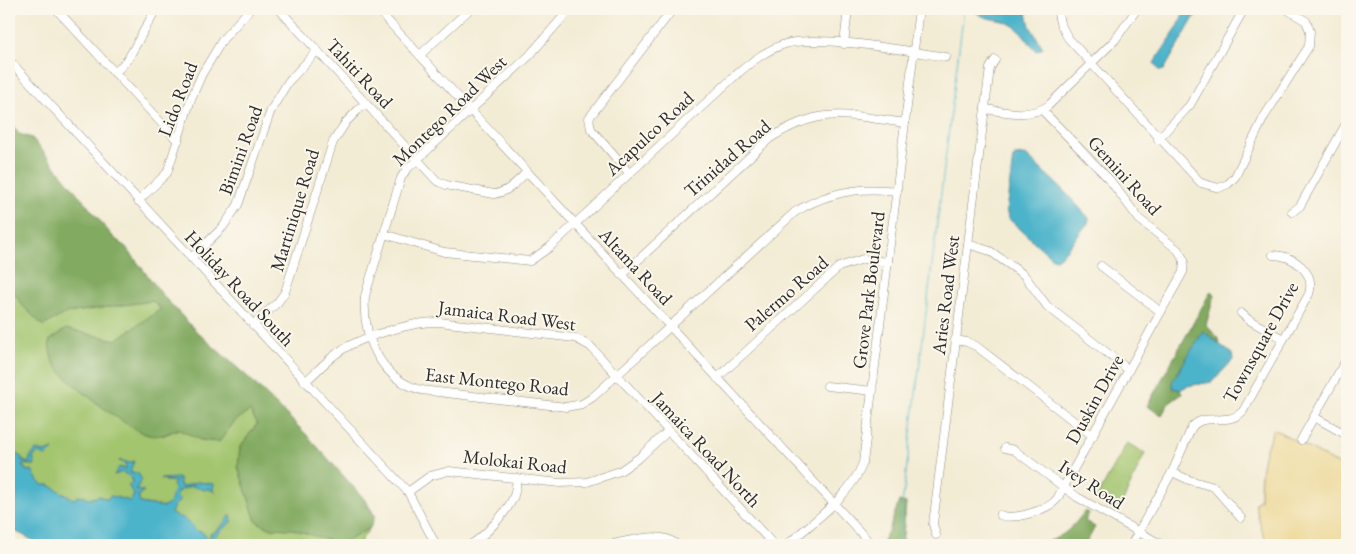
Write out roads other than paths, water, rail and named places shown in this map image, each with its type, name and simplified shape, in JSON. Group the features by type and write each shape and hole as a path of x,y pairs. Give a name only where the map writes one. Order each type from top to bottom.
{"street":[{"path":"56,9 178,140"},
{"path":"115,73 128,59 156,9"},
{"name":"Lido Road","path":"138,200 168,173 191,99 211,57 234,26 250,9"},
{"name":"Tahiti Road","path":"279,9 441,184 494,194 507,191 527,172"},
{"name":"Altama Road","path":"377,9 872,545"},
{"path":"420,55 470,9"},
{"name":"Montego Road West","path":"370,338 364,314 365,296 401,178 417,160 529,56 570,9"},
{"path":"629,173 591,129 589,118 673,9"},
{"path":"844,44 848,9"},
{"name":"Grove Park Boulevard","path":"787,545 852,483 863,463 919,9"},
{"path":"1058,9 1064,32 1158,139 1202,184 1214,188 1225,186 1235,177 1264,117 1309,46 1310,31 1303,18 1286,9"},
{"path":"985,109 1024,114 1042,110 1115,40 1137,9"},
{"path":"1158,139 1190,105 1244,9"},
{"name":"Acapulco Road","path":"384,234 444,252 530,261 537,258 736,75 763,54 787,44 802,41 844,44 946,57"},
{"name":"Bimini Road","path":"191,258 223,227 238,205 271,110 288,82 317,51"},
{"name":"Holiday Road South","path":"9,60 408,492 436,545"},
{"name":"Aries Road West","path":"936,535 933,524 955,340 990,68 995,60"},
{"name":"Martinique Road","path":"253,325 278,302 285,292 333,142 346,122 365,103"},
{"name":"Gemini Road","path":"1042,110 1109,179 1139,219 1178,250 1184,260"},
{"name":"Trinidad Road","path":"622,275 769,139 791,126 828,114 905,123"},
{"path":"1292,212 1300,206 1347,122"},
{"name":"East Montego Road","path":"370,338 381,363 391,375 405,385 421,390 570,407 582,404 591,399 784,221 807,204 839,192 859,189 897,191"},
{"path":"968,244 990,251 1024,275 1047,306 1128,370"},
{"name":"Townsquare Drive","path":"1131,545 1172,472 1186,438 1196,423 1206,420 1228,421 1243,411 1309,294 1310,280 1302,266 1280,255 1273,255"},
{"name":"Palermo Road","path":"717,378 839,267 863,259 888,262"},
{"name":"Duskin Drive","path":"1000,514 1010,517 1044,509 1052,505 1064,487 1184,272 1184,260"},
{"path":"1100,266 1161,312"},
{"path":"1241,313 1283,339"},
{"name":"Jamaica Road West","path":"305,382 334,355 357,342 428,321 575,338 590,346 616,376"},
{"path":"955,340 976,346 1092,436"},
{"path":"1301,440 1347,358"},
{"name":"Jamaica Road North","path":"616,376 774,545"},
{"path":"827,386 873,391"},
{"path":"1314,416 1347,435"},
{"name":"Molokai Road","path":"408,492 430,476 450,471 560,483 601,479 631,464 668,431"},
{"name":"Ivey Road","path":"1005,448 1014,450 1077,497 1162,545"},
{"path":"1172,472 1189,480 1214,487 1241,518"},
{"path":"470,545 482,537 508,506 515,492 516,478"},
{"path":"608,545 658,537 670,540 677,545"}],"water":[{"path":"973,9 1026,9 1030,26 1043,48 1036,51 1016,27 982,16"},
{"path":"1185,9 1199,9 1164,70 1160,71 1154,63 1178,27"},
{"path":"1026,155 1089,218 1088,223 1064,253 1056,259 1052,258 1009,219 1006,211 1013,158"},
{"path":"1203,331 1232,354 1233,360 1212,382 1187,386 1180,390 1173,388 1172,382"},
{"path":"9,444 12,452 22,457 22,461 29,463 30,457 36,450 44,452 54,449 46,456 38,453 33,457 35,465 23,464 22,466 27,471 32,470 36,479 43,485 49,485 74,499 79,496 90,499 99,496 107,499 111,496 130,501 134,495 128,485 132,484 131,477 122,472 114,475 119,467 126,470 125,463 119,461 121,460 129,463 134,461 130,472 138,473 142,480 135,490 144,491 138,495 140,503 164,507 169,504 174,489 173,484 176,482 160,479 178,478 181,487 197,482 214,484 213,490 216,493 208,488 205,490 191,486 178,491 176,498 181,501 174,505 171,514 183,518 197,531 202,532 211,542 210,534 218,530 231,515 232,521 214,537 220,544 226,541 233,543 237,541 231,545 42,545 9,528"}],"waterway":[{"path":"897,545 964,9"}]}
